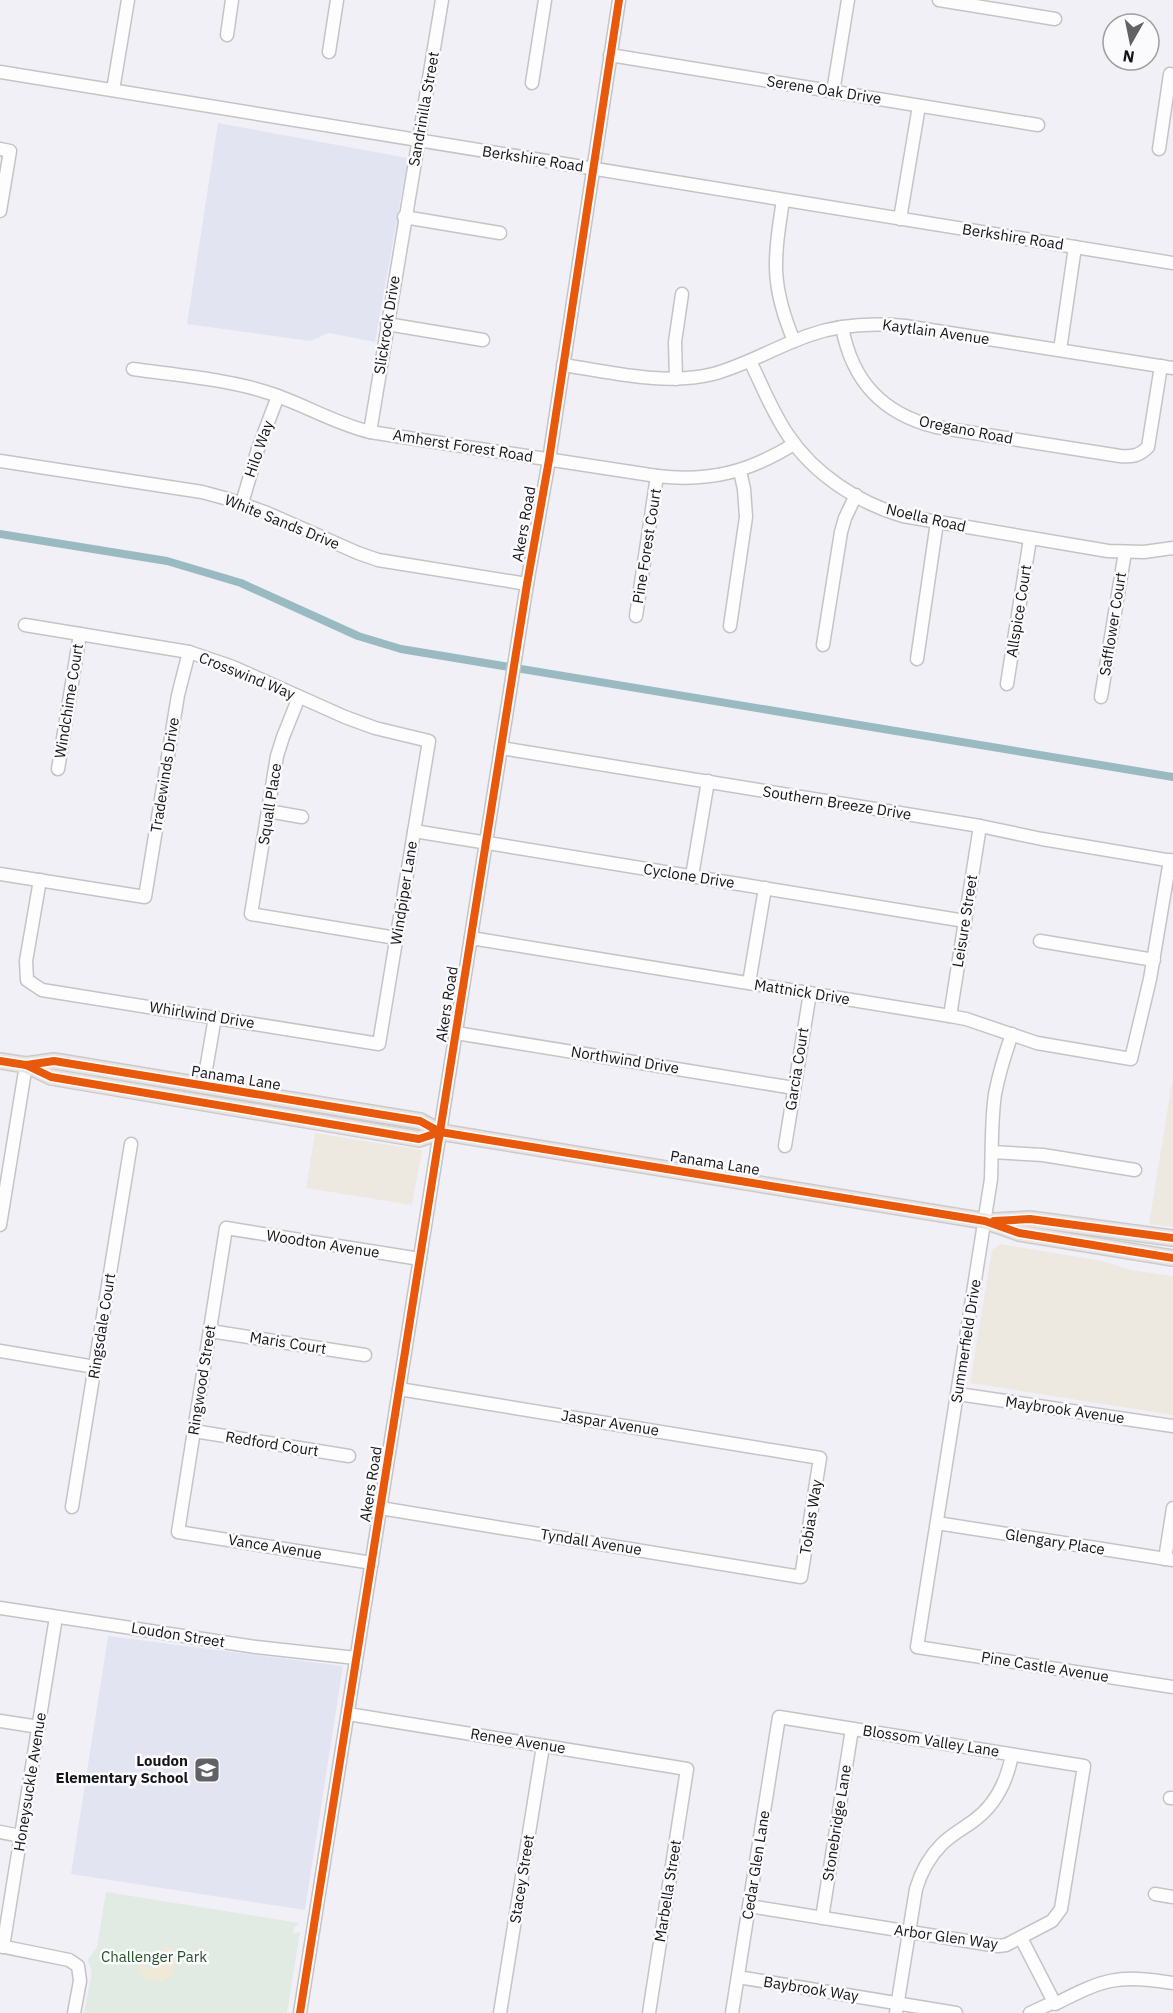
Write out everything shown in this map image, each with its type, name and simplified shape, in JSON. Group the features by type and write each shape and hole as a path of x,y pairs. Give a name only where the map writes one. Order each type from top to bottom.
{"main road":[{"name":"Panama Lane","path":"0,1061 26,1065 54,1061 420,1121 440,1132 985,1221 1019,1233 1173,1258"},
{"name":"Panama Lane","path":"26,1065 51,1077 419,1138 440,1132"},
{"path":"134,1091 193,1092 203,1087"},
{"name":"Panama Lane","path":"985,1221 1030,1220 1173,1238"},
{"path":"1132,1251 1173,1251"}],"street":[{"path":"113,90 128,0"},
{"path":"226,35 232,0"},
{"path":"329,52 337,0"},
{"name":"Sandrinilla Street","path":"404,218 420,140 442,0"},
{"path":"532,83 545,0"},
{"name":"Akers Road","path":"300,2013 527,584 549,460 619,0"},
{"path":"833,92 848,0"},
{"path":"939,0 1055,19"},
{"name":"Serene Oak Drive","path":"610,55 1038,125"},
{"name":"Berkshire Road","path":"0,72 1173,263"},
{"path":"1160,149 1171,75"},
{"path":"900,219 919,106"},
{"path":"0,211 5,150"},
{"path":"783,200 776,245 775,272 780,306 794,341"},
{"path":"404,218 500,233"},
{"name":"Slickrock Drive","path":"370,432 404,218"},
{"path":"1060,350 1075,247"},
{"path":"676,379 675,342 682,294"},
{"path":"387,324 483,340"},
{"name":"Kaytlain Avenue","path":"563,365 651,378 676,379 712,374 750,361 811,334 842,327 876,324 1167,367"},
{"name":"Oregano Road","path":"842,327 848,352 861,378 882,402 907,418 936,427 1120,456 1131,457 1141,454 1148,447 1167,367"},
{"name":"Noella Road","path":"750,361 778,420 794,444 820,471 856,495 887,511 1030,539 1108,551 1144,552 1173,548"},
{"name":"Amherst Forest Road","path":"133,369 250,387 278,396 339,423 370,432 657,476 694,478 740,471 774,457 794,444"},
{"name":"Hilo Way","path":"242,503 258,449 278,396"},
{"name":"White Sands Drive","path":"0,461 202,492 242,503 378,560 527,584"},
{"path":"730,626 746,517 740,471"},
{"name":"Pine Forest Court","path":"636,616 657,476"},
{"path":"823,645 841,532 856,495"},
{"path":"917,659 937,522"},
{"name":"Allspice Court","path":"1007,684 1030,539"},
{"name":"Safflower Court","path":"1101,697 1125,552"},
{"name":"Crosswind Way","path":"25,625 189,652 233,667 345,717 375,728 429,741"},
{"name":"Windchime Court","path":"58,769 80,634"},
{"name":"Tradewinds Drive","path":"40,880 146,897 178,695 189,652"},
{"name":"Squall Place","path":"299,697 280,747 251,915 396,938"},
{"name":"Windpiper Lane","path":"379,1044 429,741"},
{"name":"Southern Breeze Drive","path":"501,748 980,826 1042,839 1171,860"},
{"path":"692,876 708,782"},
{"path":"268,811 302,817"},
{"name":"Leisure Street","path":"950,1016 980,826"},
{"name":"Cyclone Drive","path":"414,831 965,921"},
{"path":"1040,941 1154,960 1171,860"},
{"path":"0,874 40,880"},
{"name":"Whirlwind Drive","path":"40,880 26,961 27,980 42,990 379,1044"},
{"path":"749,983 765,888"},
{"name":"Mattnick Drive","path":"471,938 950,1016 1047,1045 1131,1059 1154,960"},
{"name":"Garcia Court","path":"785,1146 810,993"},
{"path":"203,1087 214,1017"},
{"name":"Northwind Drive","path":"456,1033 794,1088"},
{"name":"Summerfield Drive","path":"917,1647 991,1179 995,1096 1012,1034"},
{"path":"0,1225 26,1065"},
{"name":"Ringsdale Court","path":"72,1508 130,1144"},
{"path":"992,1152 1042,1155 1135,1170"},
{"name":"Woodton Avenue","path":"226,1228 420,1259"},
{"name":"Ringwood Street","path":"178,1532 226,1228"},
{"name":"Maris Court","path":"210,1331 365,1355"},
{"path":"0,1351 95,1367"},
{"name":"Jaspar Avenue","path":"399,1389 820,1458"},
{"name":"Maybrook Avenue","path":"958,1394 1173,1426"},
{"name":"Redford Court","path":"194,1431 349,1456"},
{"name":"Tobias Way","path":"801,1577 820,1458"},
{"name":"Tyndall Avenue","path":"380,1508 801,1577"},
{"path":"1169,1560 1173,1508"},
{"name":"Glengary Place","path":"937,1523 1169,1560"},
{"name":"Vance Avenue","path":"178,1532 372,1563"},
{"name":"Loudon Street","path":"0,1608 256,1647 356,1658"},
{"name":"Honeysuckle Avenue","path":"2,1947 56,1617"},
{"name":"Pine Castle Avenue","path":"917,1647 1173,1687"},
{"name":"Renee Avenue","path":"348,1714 687,1769"},
{"name":"Blossom Valley Lane","path":"779,1717 1084,1766"},
{"name":"Cedar Glen Lane","path":"732,2013 779,1717"},
{"path":"0,1721 39,1727"},
{"name":"Stonebridge Lane","path":"822,1918 852,1729"},
{"name":"Stacey Street","path":"500,2013 543,1746"},
{"path":"896,2008 916,1889 927,1863 941,1845 974,1821 993,1801 1006,1779 1012,1755"},
{"name":"Arbor Glen Way","path":"749,1906 998,1946 1006,1945 1052,1921 1061,1910 1084,1766"},
{"name":"Marbella Street","path":"649,2013 687,1769"},
{"path":"0,1832 21,1836"},
{"path":"1155,1894 1173,1897"},
{"path":"1021,1938 1054,2002"},
{"path":"2,1947 69,1960 78,1966 80,1981 74,2013"},
{"name":"Baybrook Way","path":"738,1977 896,2008 956,2013"},
{"path":"1030,2013 1054,2002 1055,2004 1089,1986 1115,1979 1143,1978 1173,1983"}],"shaded area":[{"path":"218,123 408,158 375,342 329,333 310,341 187,324"},
{"path":"1173,1075 1173,1227 1149,1224"},
{"path":"315,1133 422,1150 412,1205 306,1188"},
{"path":"1000,1244 1103,1261 1131,1270 1173,1276 1173,1415 970,1383 992,1250"},
{"name":"Loudon Elementary School","path":"108,1636 343,1666 305,1910 71,1874"}],"green space":[{"name":"Challenger Park","path":"106,1892 299,1923 294,1928 293,1934 300,1932 287,2013 84,2013 92,1972 88,1960 97,1947"}],"sand":[{"path":"162,1948 174,1951 175,1954 172,1975 162,1982 144,1979 138,1970 140,1962 149,1968 160,1966 164,1958"}],"waterway":[{"path":"0,534 167,561 241,583 358,636 401,649 1173,777"}],"cycle path":[{"path":"300,2013 527,584 549,460 619,0"},
{"path":"0,1061 26,1065 51,1077 419,1139 440,1132"},
{"path":"26,1065 54,1061 420,1121 440,1132 985,1221 1019,1233 1173,1258"},
{"path":"994,1221 1030,1219 1173,1238"}],"place":[{"name":"Loudon Elementary School","path":"207,1770"}]}
